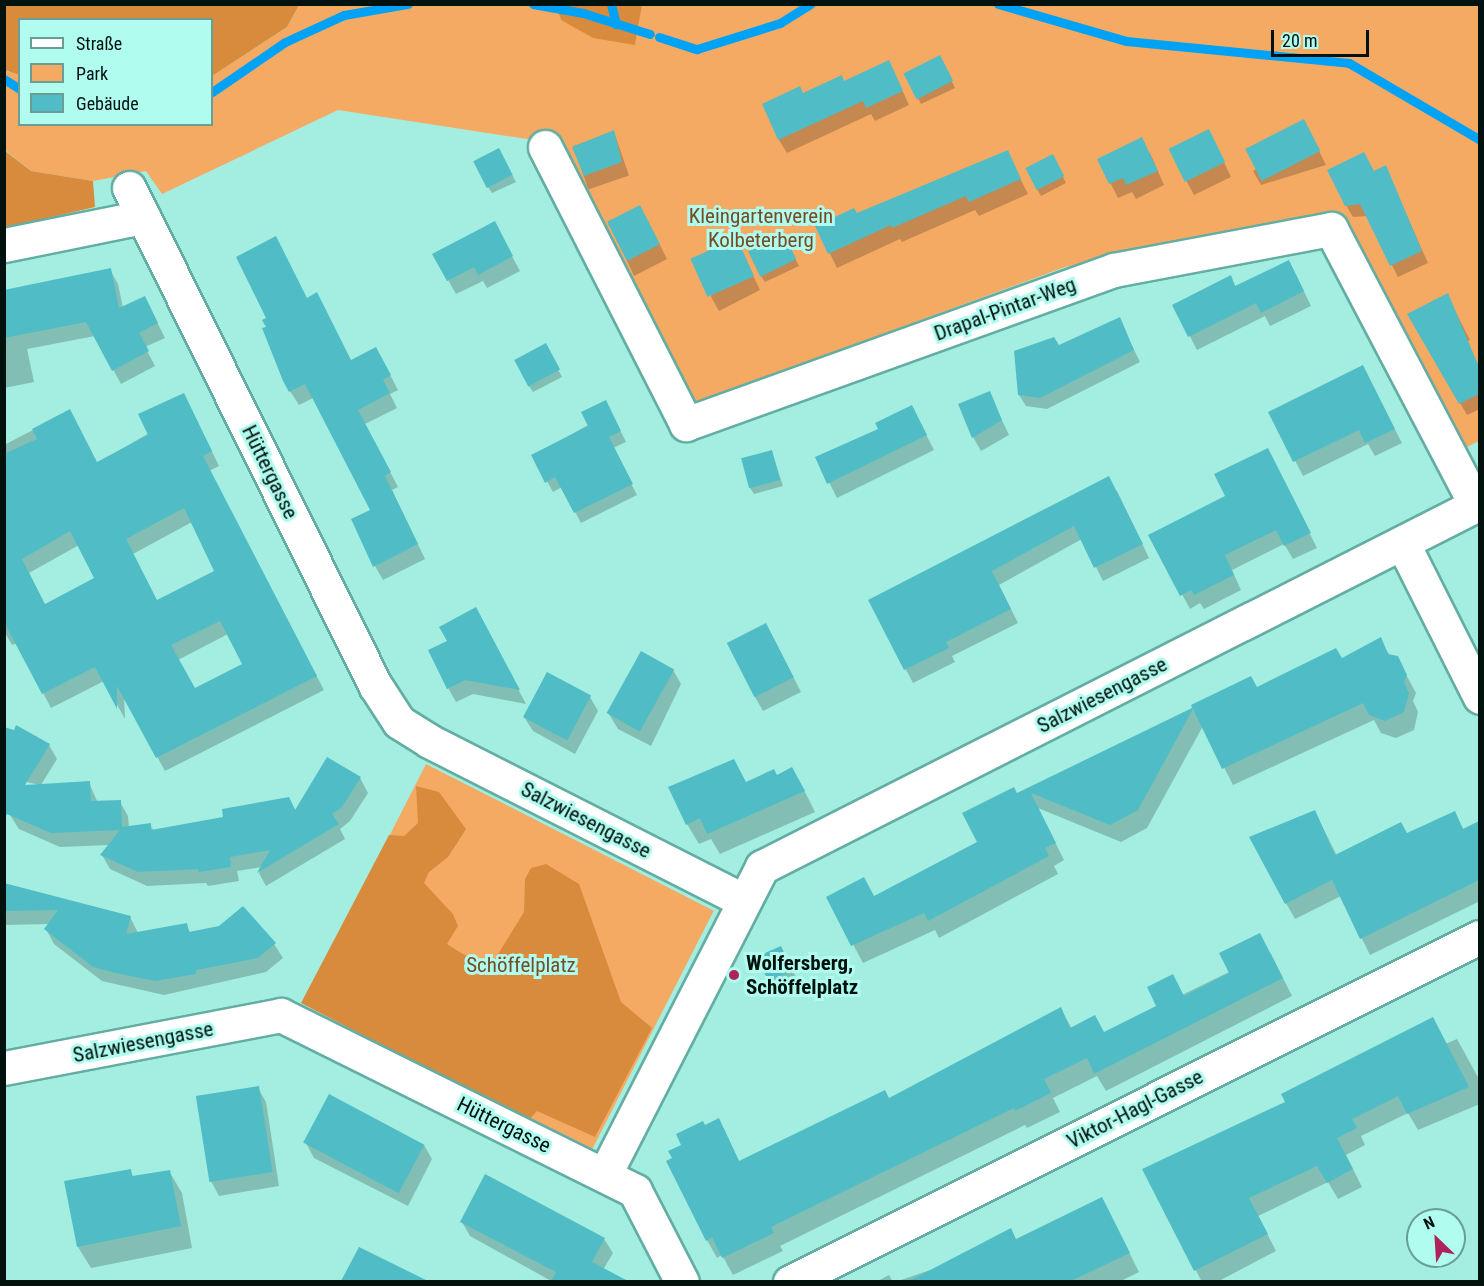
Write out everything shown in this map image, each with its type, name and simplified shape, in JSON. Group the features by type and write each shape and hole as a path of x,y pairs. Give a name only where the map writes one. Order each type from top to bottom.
{"street":[{"name":"Drapal-Pintar-Weg","path":"545,147 686,424 1114,270 1331,229 1476,505"},
{"name":"Hüttergasse","path":"129,188 375,685 399,722 429,741"},
{"path":"4,245 143,217"},
{"name":"Salzwiesengasse","path":"605,1174 742,900 762,867 1476,505"},
{"path":"1403,544 1479,697"},
{"name":"Salzwiesengasse","path":"429,741 742,900"},
{"name":"Viktor-Hagl-Gasse","path":"790,1281 1479,937"},
{"name":"Salzwiesengasse","path":"4,1068 281,1015"},
{"name":"Hüttergasse","path":"281,1015 605,1174 635,1191 682,1281"}],"green space":[{"path":"5,4 299,4 287,27 213,75 213,18 18,18 18,75 5,70"},
{"name":"Kleingartenverein Kolbeterberg","path":"642,4 1479,5 1479,441 1461,450 1342,216 1065,267 696,403 686,398 552,133 527,139 338,110 162,194 146,171 93,181 31,171 5,150 4,70 18,75 18,126 213,126 213,75 287,27 299,5 556,5 561,20 635,44"},
{"path":"556,5 642,5 635,45 593,38 561,20"},
{"path":"4,150 31,171 93,181 95,207 5,228"},
{"name":"Schöffelplatz","path":"426,764 714,911 592,1150 304,1004"},
{"name":"Schöffelplatz","path":"416,786 439,792 466,829 448,857 429,872 424,883 453,914 458,926 447,944 461,953 484,964 495,959 524,912 525,879 531,868 546,864 579,884 621,1002 652,1028 595,1137 537,1111 528,1121 301,1003 389,835 404,836 418,823"}],"building":[{"path":"940,55 953,81 917,99 903,74"},
{"path":"889,60 903,91 866,108 863,101 778,140 762,104 800,86 803,93 842,75 844,81"},
{"path":"1304,119 1320,151 1262,181 1245,149"},
{"path":"1209,129 1225,162 1185,182 1169,149"},
{"path":"614,130 622,162 584,176 572,147"},
{"path":"1142,137 1158,171 1126,185 1123,178 1109,184 1097,159"},
{"path":"499,148 513,175 487,188 473,161"},
{"path":"1008,150 1021,179 969,202 966,196 892,228 891,225 828,254 815,226 854,208 857,213"},
{"path":"1364,152 1374,171 1386,165 1422,251 1390,266 1360,204 1345,206 1327,170"},
{"path":"1053,154 1064,176 1037,190 1025,168"},
{"path":"640,205 660,244 627,261 607,222"},
{"path":"495,221 513,256 478,275 474,267 447,281 432,254"},
{"path":"784,234 796,259 760,277 748,252"},
{"path":"276,236 307,298 317,292 351,360 376,347 391,375 383,380 390,393 358,410 391,472 385,476 418,544 373,567 351,519 370,510 305,384 289,392 283,381 262,328 266,327 262,320 266,318 236,257"},
{"path":"737,238 754,276 707,297 690,259"},
{"path":"1289,260 1304,291 1261,313 1256,303 1188,337 1172,305 1231,275 1235,286"},
{"path":"111,268 119,308 145,296 158,323 139,333 149,351 112,371 86,322 4,338 4,290"},
{"path":"1448,293 1479,367 1479,394 1459,404 1407,314"},
{"path":"1120,317 1134,350 1040,398 1018,395 1014,351 1054,337 1059,345"},
{"path":"546,343 560,369 528,386 514,360"},
{"path":"1363,365 1395,429 1365,443 1359,430 1293,462 1268,412"},
{"path":"990,391 1002,420 972,438 958,404"},
{"path":"184,393 212,451 203,456 317,676 156,758 117,686 117,709 95,667 42,694 4,622 4,454 37,439 32,429 70,409 97,462 148,435 138,414","holes":["184,508 214,571 157,600 126,539","70,531 94,578 45,604 22,559","220,621 242,664 195,688 171,645"]},
{"path":"606,400 621,431 609,437 633,484 574,513 555,477 545,483 531,455 588,426 581,412"},
{"path":"912,405 927,435 827,484 815,457 878,429 875,423"},
{"path":"1268,448 1311,533 1284,546 1276,530 1225,555 1234,575 1194,595 1191,590 1180,596 1148,535 1225,496 1214,474"},
{"path":"772,450 780,480 749,488 741,458"},
{"path":"1109,476 1143,544 1094,568 1074,526 992,571 1011,609 946,642 949,648 904,670 868,600"},
{"path":"476,607 520,690 465,680 447,689 428,650 447,641 439,627"},
{"path":"766,623 794,677 754,697 727,643"},
{"path":"1381,637 1388,654 1398,656 1407,675 1404,682 1409,693 1404,712 1385,721 1369,715 1363,703 1222,769 1193,709 1138,810 1110,825 1031,793 1056,843 1045,848 1049,856 928,921 924,913 851,946 826,897 864,877 874,896 977,842 962,813 1014,787 1017,793 1192,708 1191,705 1251,676 1257,687 1336,648 1342,658"},
{"path":"641,651 674,669 640,732 607,713"},
{"path":"547,672 591,695 567,741 523,717"},
{"path":"16,725 50,744 25,785 90,781 91,801 121,800 122,827 151,823 151,830 223,817 222,809 289,797 295,810 327,757 361,777 342,807 332,814 339,824 257,873 270,850 230,857 231,867 199,872 198,869 138,872 100,855 120,830 51,833 7,814 4,819 4,727 14,730"},
{"path":"734,759 746,782 774,769 777,775 792,767 805,791 707,834 700,818 686,825 668,787"},
{"path":"1315,810 1335,855 1401,822 1407,833 1455,811 1463,829 1479,821 1479,880 1360,939 1332,880 1285,904 1249,837"},
{"path":"4,883 131,916 126,934 187,923 189,932 219,926 243,906 276,943 258,958 196,970 196,974 155,981 116,973 93,967 44,929 58,910 4,911"},
{"path":"1260,933 1283,978 1094,1074 1087,1058 1044,1079 1051,1093 1015,1111 1014,1108 771,1227 774,1233 722,1258 712,1237 706,1241 666,1161 672,1158 668,1151 681,1145 676,1134 703,1121 705,1125 719,1118 739,1161 885,1090 889,1098 1061,1007 1070,1028 1095,1015 1104,1032 1156,1006 1147,987 1173,974 1184,996 1229,973 1219,953"},
{"path":"781,946 793,971 768,980 756,957"},
{"path":"1433,1017 1469,1087 1407,1114 1398,1096 1352,1119 1357,1128 1337,1138 1353,1169 1327,1183 1317,1166 1249,1198 1268,1234 1194,1271 1142,1169 1285,1102 1281,1094"},
{"path":"259,1086 273,1172 209,1182 196,1096"},
{"path":"329,1094 424,1145 399,1193 303,1143"},
{"path":"131,1169 132,1176 170,1170 181,1226 77,1247 64,1181"},
{"path":"485,1174 605,1238 592,1262 628,1281 551,1281 556,1272 460,1222"},
{"path":"1102,1197 1130,1253 1071,1281 909,1281 1011,1228 1016,1239"},
{"path":"359,1247 428,1281 341,1281"}],"waterway":[{"path":"213,91 285,42 344,15 408,4"},
{"path":"533,4 583,13 650,34"},
{"path":"611,4 616,24"},
{"path":"659,37 697,49 780,23 810,4"},
{"path":"998,4 1126,41 1349,63 1480,140"},
{"path":"4,79 18,88"}],"place":[{"name":"Wolfersberg, Schöffelplatz","path":"734,975"}]}
